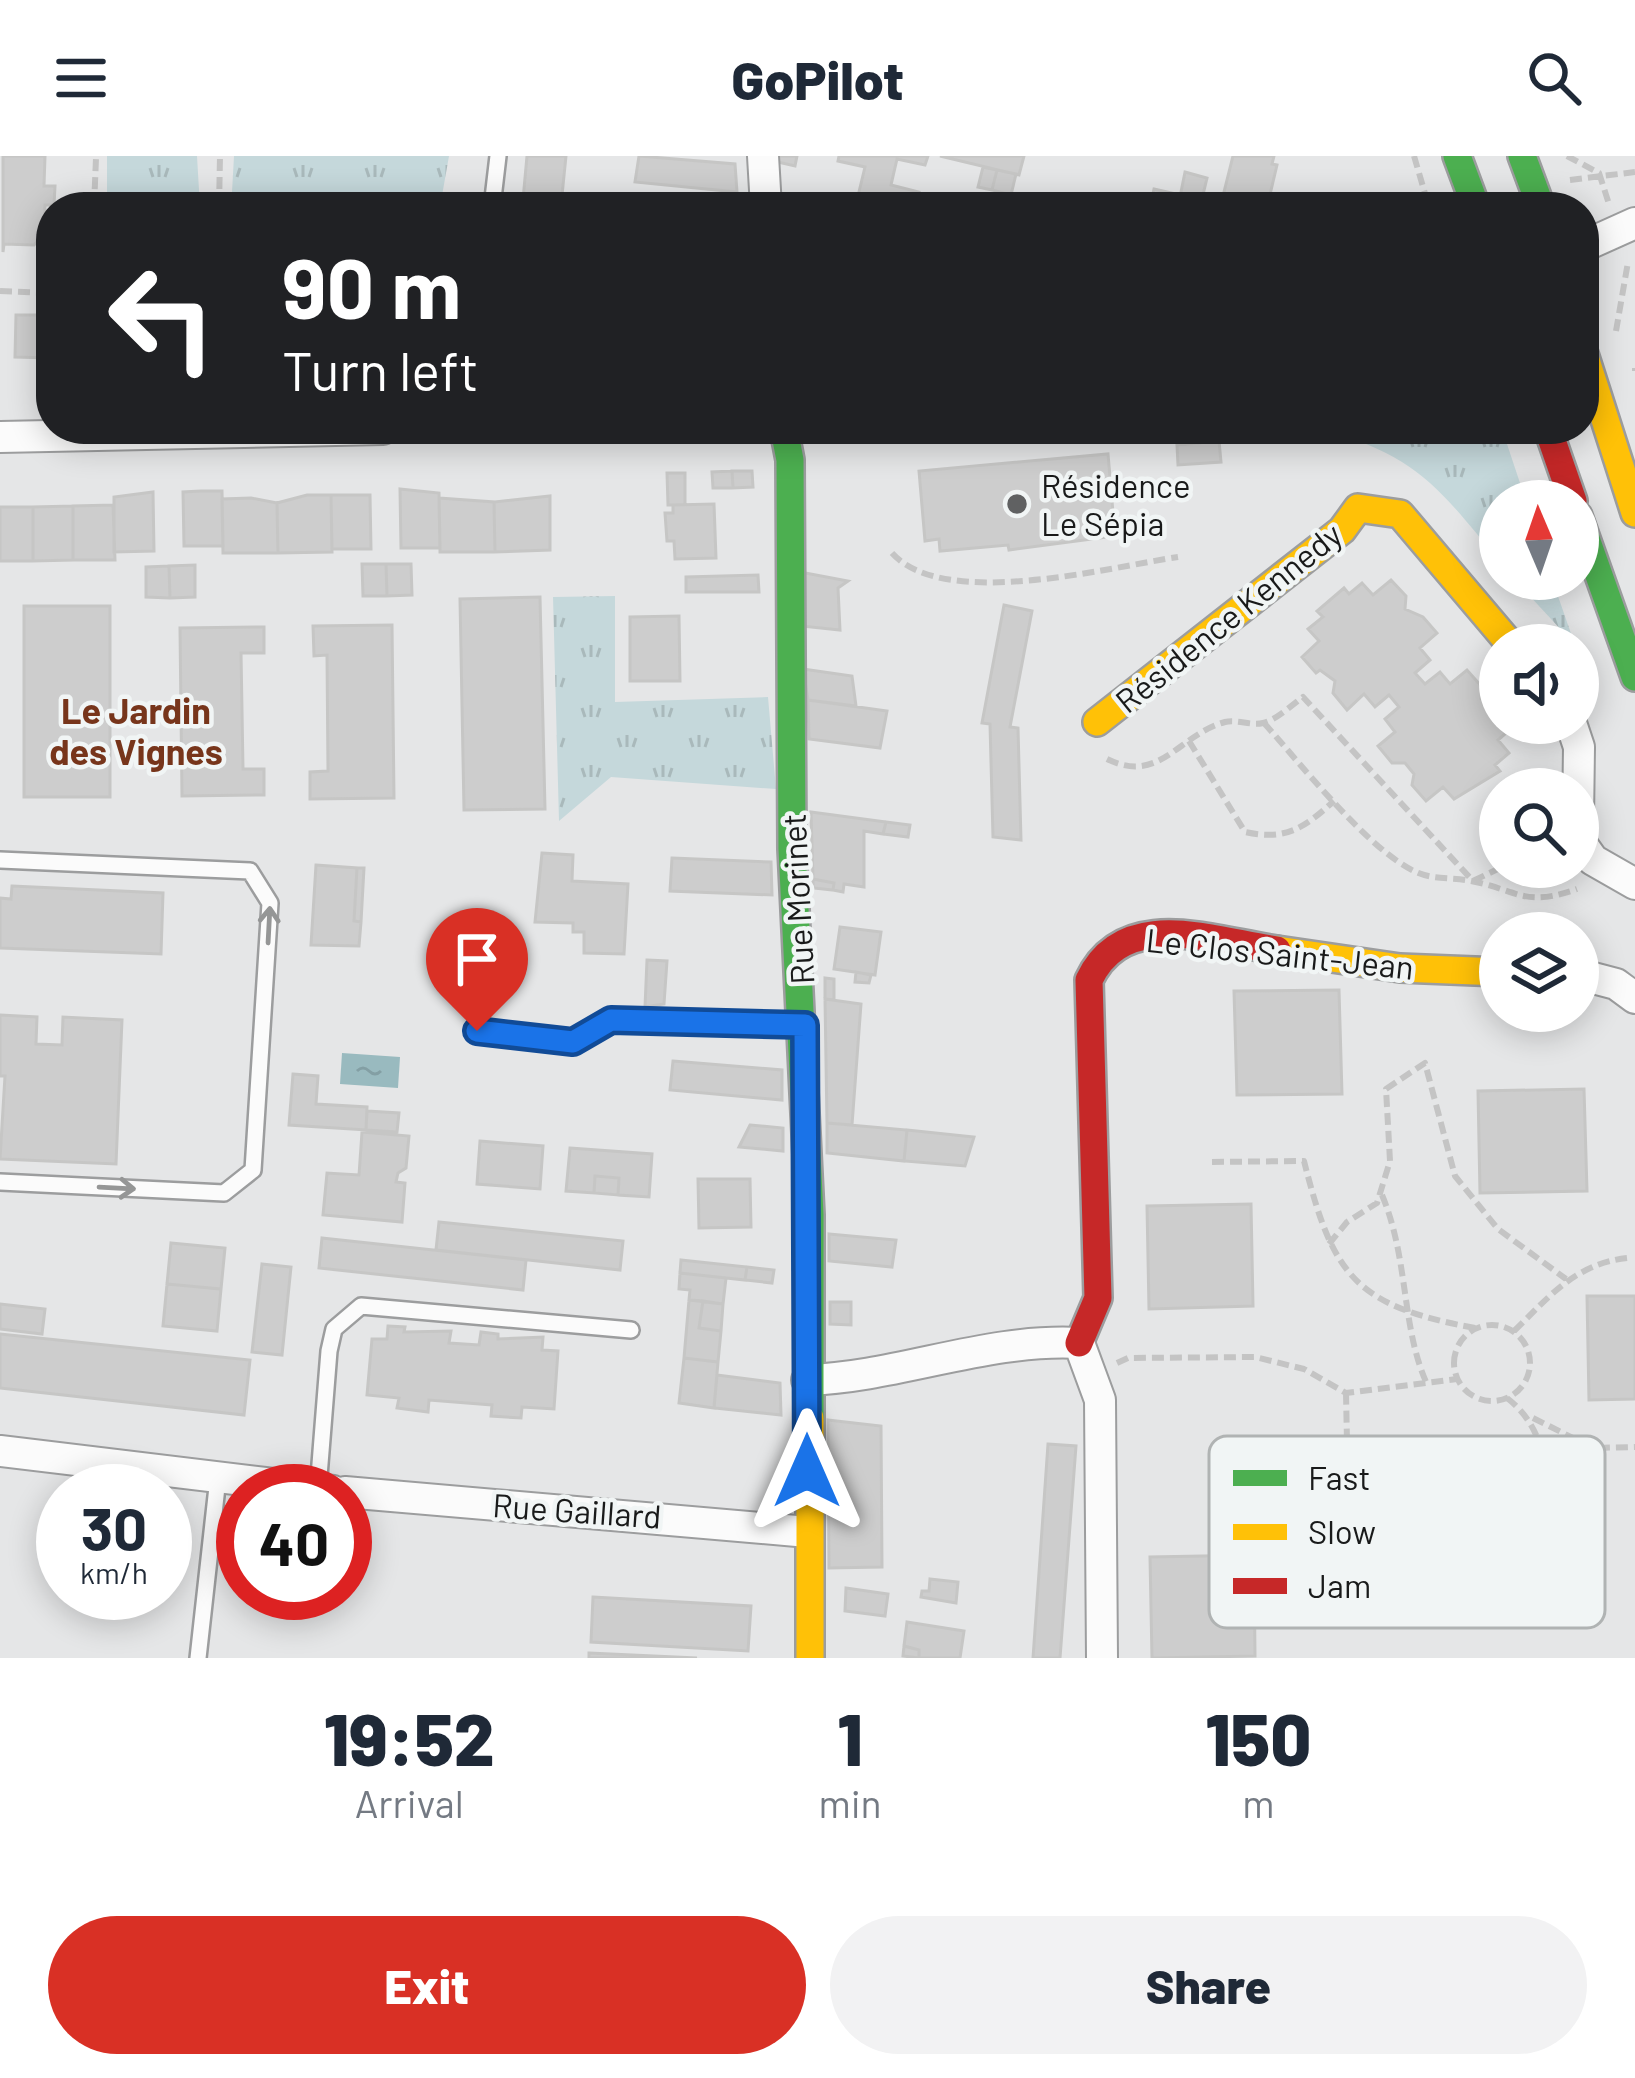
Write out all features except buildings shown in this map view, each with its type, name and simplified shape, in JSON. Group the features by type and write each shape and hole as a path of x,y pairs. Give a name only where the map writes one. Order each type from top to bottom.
{"street":[{"path":"763,156 765,192"},
{"path":"1457,156 1470,192"},
{"path":"1522,156 1535,192"},
{"path":"1599,239 1635,223"},
{"path":"1599,401 1635,513"},
{"path":"0,437 36,436"},
{"name":"Rue Morinet","path":"787,444 792,849 805,1025 810,1658"},
{"path":"1553,444 1566,480"},
{"name":"Résidence Kennedy","path":"1097,722 1342,530 1358,508 1400,514 1493,624"},
{"path":"1599,576 1635,677"},
{"path":"1599,864 1625,880"},
{"name":"Le Clos Saint-Jean","path":"1078,1343 1092,1322 1098,1298 1089,980 1100,955 1126,937 1153,932 1400,968 1479,970"},
{"path":"1599,980 1616,984 1635,998"},
{"path":"807,1380 873,1376 1036,1343 1078,1343 1100,1400 1102,1658"},
{"path":"0,1451 216,1478"},
{"name":"Rue Gaillard","path":"372,1494 808,1532"}],"lane":[{"path":"494,192 498,156"},
{"path":"0,860 250,871 269,902 253,1170 224,1192 0,1182"},
{"path":"477,1031 573,1042 611,1020 805,1025"},
{"path":"320,1464 334,1330 362,1306 631,1330"},
{"path":"198,1658 216,1496"}],"path":[{"path":"220,156 220,192"},
{"path":"1414,156 1425,192"},
{"path":"95,192 96,158"},
{"path":"1599,173 1635,170"},
{"path":"0,291 36,292"},
{"path":"892,553 903,566 952,578 1015,582 1076,578 1178,557"},
{"path":"1097,722 1102,757 1124,767 1157,766 1189,741 1227,722 1264,723 1303,697 1473,881"},
{"path":"1264,723 1334,801 1414,872 1473,881 1513,897 1552,898 1625,880"},
{"path":"1189,741 1245,832 1274,838 1304,828 1334,801"},
{"path":"1473,881 1479,878"},
{"path":"1329,1244 1347,1222 1377,1204 1390,1161 1386,1089 1425,1064 1455,1176 1498,1229 1566,1280"},
{"path":"1212,1162 1304,1161 1337,1265 1381,1300 1412,1313 1475,1328"},
{"path":"1381,1192 1400,1238 1414,1355 1427,1385"},
{"path":"1514,1331 1566,1280 1593,1262 1627,1258"},
{"path":"1508,1398 1526,1382 1529,1353 1514,1331 1488,1324 1475,1328 1456,1348 1457,1379 1476,1398 1508,1398 1530,1416 1570,1436"},
{"path":"1092,1374 1128,1358 1255,1357 1304,1369 1346,1393 1457,1379"},
{"path":"1346,1393 1347,1436"},
{"path":"1530,1416 1539,1436"},
{"path":"1605,1448 1635,1447"}],"green space":[{"path":"107,156 197,156 199,192 107,192"},
{"path":"234,156 449,156 443,192 232,192"},
{"path":"1365,444 1507,444 1519,480 1479,480 1479,537 1442,494 1403,463"},
{"path":"615,596 615,702 768,697 776,789 611,777 559,821 553,597"},
{"path":"1533,600 1559,600 1568,624 1556,624"}],"water":[{"path":"342,1053 400,1057 398,1088 340,1084"}],"traffic: fast":[{"path":"1457,156 1470,192"},
{"path":"1522,156 1535,192"},
{"path":"787,444 792,849 810,1215 810,1418"},
{"path":"1599,575 1635,677"}],"traffic: slow":[{"path":"1599,401 1635,513"},
{"path":"1097,722 1342,530 1358,508 1400,514 1493,624"},
{"path":"1277,950 1400,968 1479,971"},
{"path":"810,1418 810,1658"}],"traffic: jam":[{"path":"1553,444 1566,480"},
{"path":"1079,1343 1098,1298 1089,980 1105,957 1124,943 1147,936 1199,936 1277,950"}],"place":[{"name":"Résidence Le Sépia","path":"1017,504"}],"district":[{"name":"Le Jardin des Vignes","path":"136,730"}],"route":[{"path":"477,1031 573,1042 611,1020 805,1025 810,1215 807,1471"}]}
